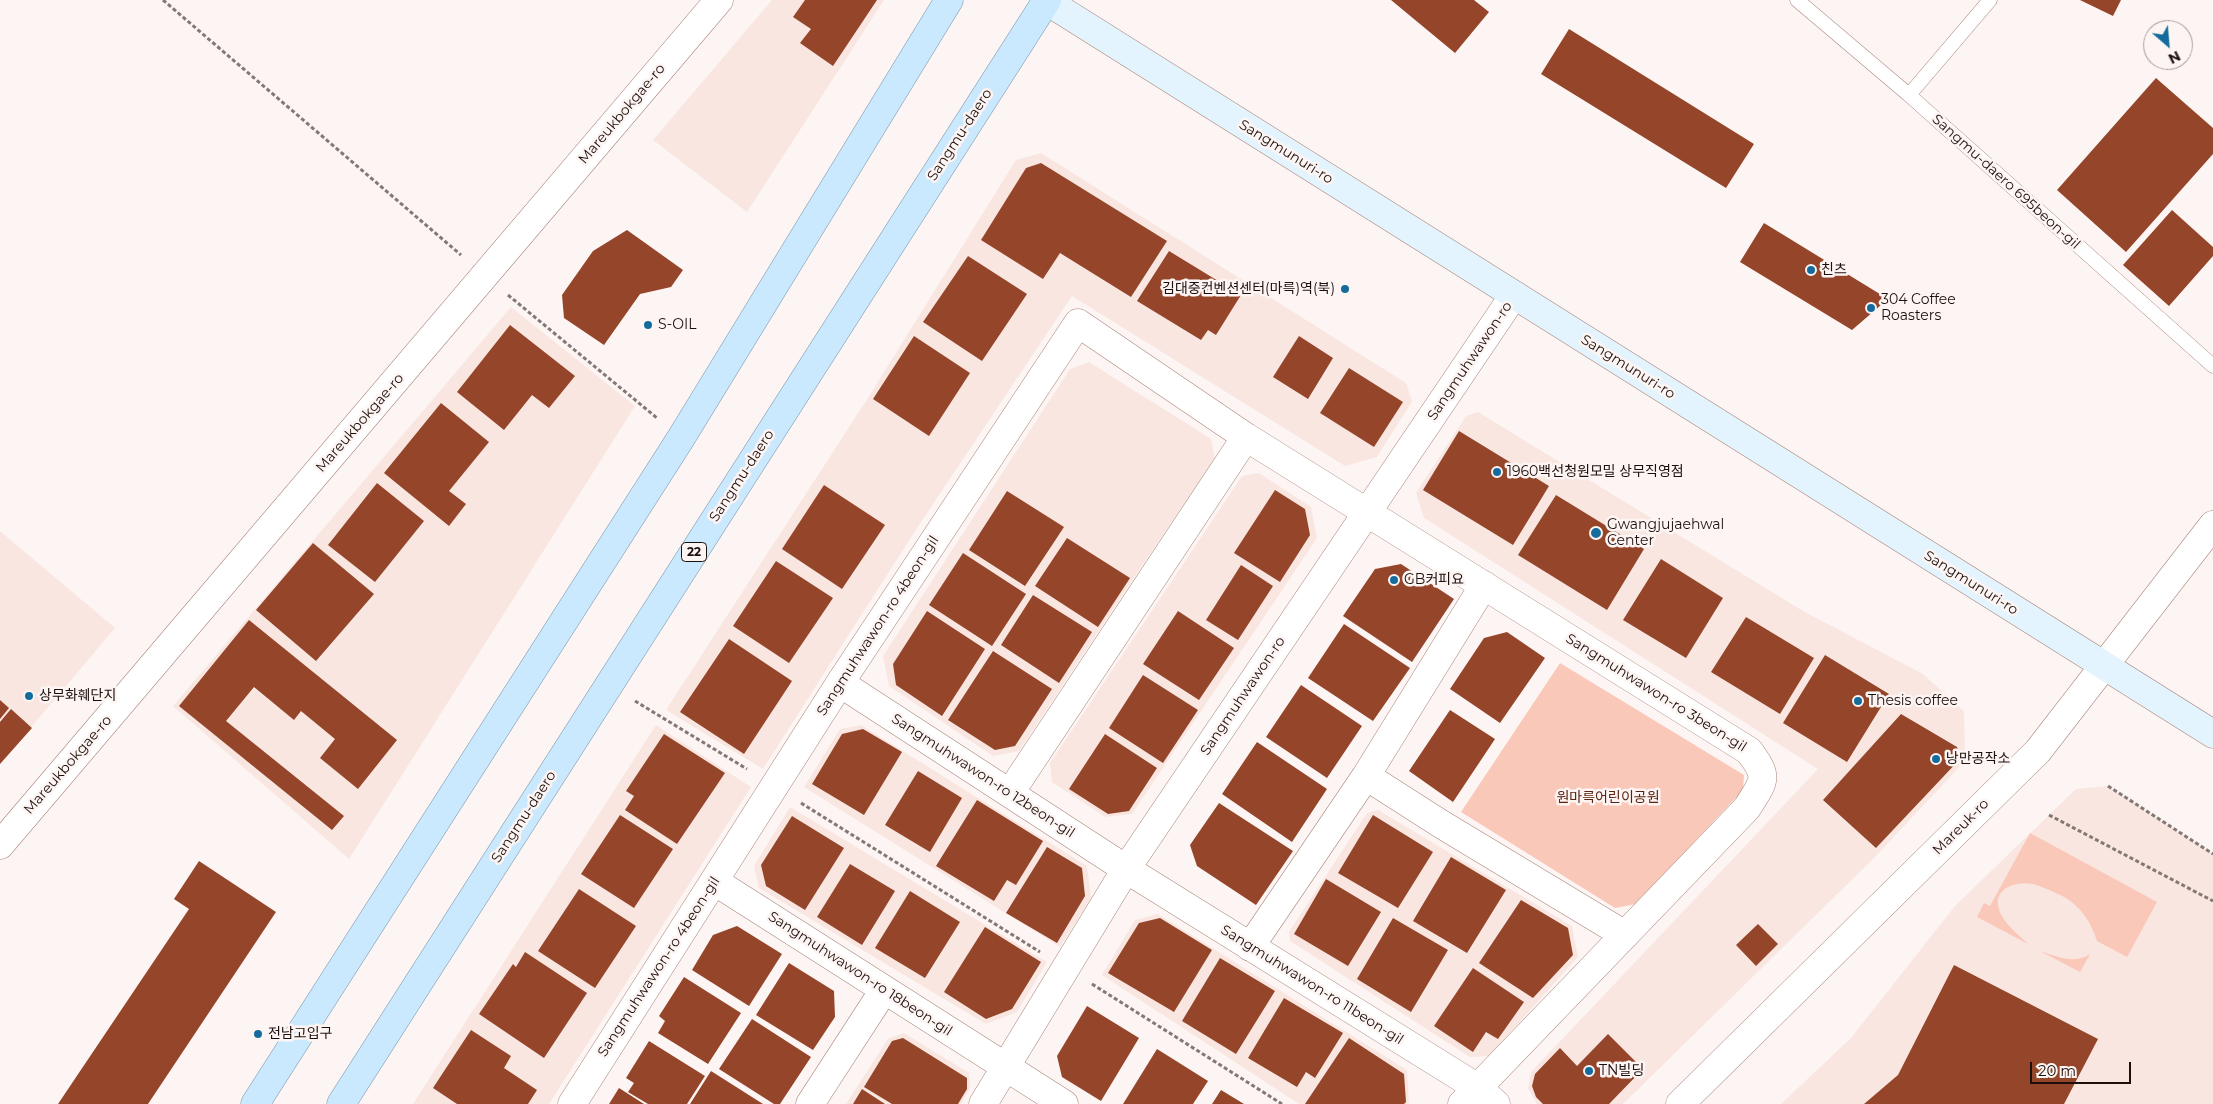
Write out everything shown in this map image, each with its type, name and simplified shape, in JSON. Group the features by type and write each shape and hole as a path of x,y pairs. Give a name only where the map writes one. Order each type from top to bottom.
{"main road":[{"path":"256,1104 681,438 949,0"},
{"name":"Sangmu-daero","path":"341,1104 1046,0"}],"street":[{"name":"Mareukbokgae-ro","path":"0,845 719,0"},
{"name":"Sangmunuri-ro","path":"1046,0 2102,666 2213,734"},
{"name":"Sangmuhwawon-ro","path":"983,1104 1126,869 1514,295"},
{"name":"Sangmuhwawon-ro 4beon-gil","path":"572,1104 840,683 1078,322 1246,437 1368,511"},
{"path":"1010,793 1246,437"},
{"name":"Sangmuhwawon-ro 3beon-gil","path":"1368,511 1749,751 1762,768 1762,783 1747,808 1625,935 1478,1099"},
{"name":"Mareuk-ro","path":"1680,1104 2038,751 2213,525"},
{"path":"1250,947 1366,776 1484,585"},
{"name":"Sangmuhwawon-ro 12beon-gil","path":"840,683 1126,869"},
{"path":"1366,776 1450,830 1625,935"},
{"name":"Sangmuhwawon-ro 11beon-gil","path":"1126,869 1250,947 1478,1099"},
{"name":"Sangmuhwawon-ro 18beon-gil","path":"714,881 1064,1104"},
{"path":"810,1104 884,990"}],"lane":[{"name":"Sangmu-daero 695beon-gil","path":"1797,0 1909,95 2213,366"},
{"path":"1909,95 1990,0"}],"path":[{"path":"164,0 486,276 681,438"},
{"path":"609,685 1282,1104"},
{"path":"2108,786 2213,854"},
{"path":"2049,815 2213,901"}],"shaded area":[{"path":"772,0 884,0 747,212 653,140"},
{"path":"1041,153 1406,383 1412,401 1377,457 1345,466 1072,296 915,531 763,769 666,710 866,401 1016,160"},
{"path":"511,307 635,406 349,859 173,706"},
{"path":"1089,362 1211,439 1215,459 1019,751 993,756 889,686 883,656 1070,369"},
{"path":"1478,412 1803,611 1923,674 1964,711 1965,761 1875,857 1623,1104 1537,1104 1528,1088 1531,1072 1818,769 1424,518 1416,493 1466,416"},
{"path":"1259,473 1311,507 1317,538 1132,814 1105,817 1052,782 1050,763 1242,476"},
{"name":"상무화훼단지","path":"0,531 115,628 0,764"},
{"path":"656,725 751,787 549,1104 413,1104"},
{"path":"861,725 1087,866 1091,898 1060,947 804,787 840,729"},
{"path":"2108,786 2213,854 2213,1104 1781,1104 1851,1038 1955,906 2076,789"},
{"path":"790,807 1047,962 1017,1012 986,1024 759,888 754,866"},
{"path":"1378,810 1572,926 1578,957 1489,1056 1470,1057 1290,941 1289,932 1367,813"},
{"path":"1158,914 1407,1070 1409,1104 1299,1104 1102,975 1135,920"},
{"path":"904,1033 969,1073 970,1088 961,1104 846,1104 888,1039"}],"green space":[{"name":"원마륵어린이공원","path":"1560,663 1744,775 1743,790 1636,904 1615,908 1461,812"},
{"path":"2030,833 2157,902 2127,957 2097,941 2085,916 2066,898 2033,884 2022,883 2010,886 1998,898 1999,910 2002,916 2028,944 1977,917 1984,903 1990,906"},
{"path":"2040,951 2071,959 2078,959 2090,954 2080,972"}],"building":[{"path":"805,0 877,0 833,66 800,43 811,29 793,17"},
{"path":"1391,0 1474,0 1489,12 1455,53"},
{"path":"2080,0 2121,0 2113,16"},
{"path":"1569,29 1754,144 1726,188 1541,74"},
{"path":"2156,78 2213,128 2213,154 2126,252 2057,190"},
{"path":"1041,163 1167,241 1131,297 1060,253 1043,279 981,240 1026,168"},
{"path":"2172,210 2213,247 2213,256 2169,306 2123,265"},
{"path":"1764,223 1888,299 1852,330 1740,262"},
{"path":"627,230 683,270 671,287 640,294 604,345 564,318 562,295 593,251"},
{"path":"1169,251 1241,295 1216,335 1208,330 1201,340 1137,301"},
{"path":"968,256 1027,294 982,361 923,322"},
{"path":"510,325 575,376 549,408 532,395 504,430 457,392"},
{"path":"914,336 970,373 929,436 873,399"},
{"path":"1299,336 1333,358 1308,399 1273,377"},
{"path":"1349,368 1403,402 1374,447 1320,413"},
{"path":"441,403 489,442 449,491 466,504 449,526 384,473"},
{"path":"1459,431 1549,486 1513,545 1423,490"},
{"path":"377,483 424,521 375,582 328,545"},
{"path":"824,485 885,525 842,589 782,549"},
{"path":"1275,490 1305,509 1310,535 1280,582 1234,553"},
{"path":"1007,491 1064,527 1025,586 969,550"},
{"path":"1556,495 1644,549 1607,610 1518,555"},
{"path":"1067,538 1130,578 1098,627 1035,586"},
{"path":"313,543 374,594 316,661 256,610"},
{"path":"963,553 1026,594 992,646 929,605"},
{"path":"1661,559 1723,598 1686,658 1623,620"},
{"path":"776,561 833,598 789,663 733,626"},
{"path":"1401,564 1454,599 1412,662 1343,616 1375,569"},
{"path":"1241,565 1273,586 1238,640 1206,620"},
{"path":"1033,595 1092,632 1059,683 1001,645"},
{"path":"927,611 985,649 942,716 896,685 893,664"},
{"path":"1178,611 1234,648 1199,700 1143,664"},
{"path":"1746,617 1814,658 1780,714 1711,672"},
{"path":"249,620 397,740 358,789 320,758 335,739 301,711 294,720 254,687 226,721 344,816 332,830 179,706"},
{"path":"1344,624 1410,668 1373,721 1308,678"},
{"path":"1507,632 1545,658 1500,723 1450,689 1484,638"},
{"path":"729,639 792,681 744,754 680,712"},
{"path":"993,651 1052,689 1015,746 995,750 948,720"},
{"path":"1825,655 1889,694 1847,762 1783,723"},
{"path":"1143,675 1198,710 1163,763 1109,728"},
{"path":"1301,685 1362,726 1327,778 1266,737"},
{"path":"0,700 9,708 0,719"},
{"path":"11,709 32,728 0,764 0,722"},
{"path":"1450,710 1495,739 1453,802 1409,771"},
{"path":"1901,714 1957,747 1960,759 1876,848 1823,800"},
{"path":"863,729 902,752 864,815 812,784 842,734"},
{"path":"664,734 725,773 677,844 625,810 634,796 626,791"},
{"path":"1105,734 1157,768 1129,811 1108,814 1069,789"},
{"path":"1257,742 1327,789 1292,842 1222,794"},
{"path":"918,771 962,798 930,852 885,825"},
{"path":"977,800 1043,841 1016,885 1007,880 994,901 936,866"},
{"path":"1219,803 1293,851 1256,905 1197,866 1190,845"},
{"path":"620,815 673,849 634,908 581,874"},
{"path":"1373,815 1433,852 1398,908 1338,873"},
{"path":"792,816 844,848 805,910 766,886 761,865"},
{"path":"1047,847 1082,868 1085,896 1057,943 1006,913"},
{"path":"1451,857 1506,890 1467,953 1413,921"},
{"path":"199,861 276,912 148,1104 58,1104 189,909 174,899"},
{"path":"850,864 895,891 862,945 817,917"},
{"path":"1326,879 1381,912 1348,966 1294,934"},
{"path":"579,889 636,926 595,988 538,951"},
{"path":"910,891 960,922 925,978 875,948"},
{"path":"1521,900 1568,928 1573,955 1533,998 1479,963"},
{"path":"1160,918 1212,950 1174,1012 1108,973 1139,923"},
{"path":"1393,918 1448,950 1411,1012 1357,979"},
{"path":"1758,924 1778,944 1756,966 1736,945"},
{"path":"737,926 782,954 749,1006 692,970 713,935"},
{"path":"985,927 1041,962 1012,1009 986,1019 944,992"},
{"path":"525,952 587,993 544,1058 479,1014 513,964 516,967"},
{"path":"1220,958 1275,991 1236,1054 1182,1021"},
{"path":"789,963 834,991 835,1017 813,1050 756,1015"},
{"path":"1954,965 2098,1039 2064,1104 1864,1104 1898,1075"},
{"path":"1473,968 1524,1002 1498,1039 1486,1032 1473,1052 1434,1026"},
{"path":"684,977 741,1013 708,1064 658,1033 665,1021 659,1016"},
{"path":"1284,998 1343,1033 1315,1078 1306,1072 1297,1087 1248,1058"},
{"path":"1087,1006 1139,1038 1101,1101 1062,1077 1057,1056"},
{"path":"752,1019 811,1057 780,1104 774,1104 719,1069"},
{"path":"471,1030 511,1056 504,1068 537,1090 528,1104 457,1104 433,1088"},
{"name":"TN빌딩","path":"1608,1034 1643,1069 1609,1104 1543,1104 1536,1097 1532,1086 1535,1074 1560,1048 1577,1066"},
{"path":"903,1038 967,1078 967,1089 958,1104 892,1104 864,1087 892,1041"},
{"path":"1349,1038 1404,1074 1406,1102 1404,1104 1305,1104"},
{"path":"649,1041 705,1076 687,1104 648,1104 628,1092 634,1083 626,1078"},
{"path":"1157,1049 1208,1081 1193,1104 1123,1104"},
{"path":"711,1071 763,1104 690,1104"},
{"path":"619,1088 644,1104 609,1104"},
{"path":"862,1089 885,1104 853,1104"},
{"path":"1221,1090 1244,1104 1212,1104"}],"place":[{"name":"친츠","path":"1811,270"},
{"name":"김대중컨벤션센터(마륵)역(북)","path":"1345,289"},
{"name":"304 Coffee Roasters","path":"1871,308"},
{"name":"S-OIL","path":"648,325"},
{"name":"1960백선청원모밀 상무직영점","path":"1497,472"},
{"name":"Gwangjujaehwal Center","path":"1596,533"},
{"name":"GB커피요","path":"1394,580"},
{"name":"상무화훼단지","path":"29,696"},
{"name":"Thesis coffee","path":"1858,701"},
{"name":"낭만공작소","path":"1936,759"},
{"name":"전남고입구","path":"258,1034"},
{"name":"TN빌딩","path":"1589,1071"}]}
